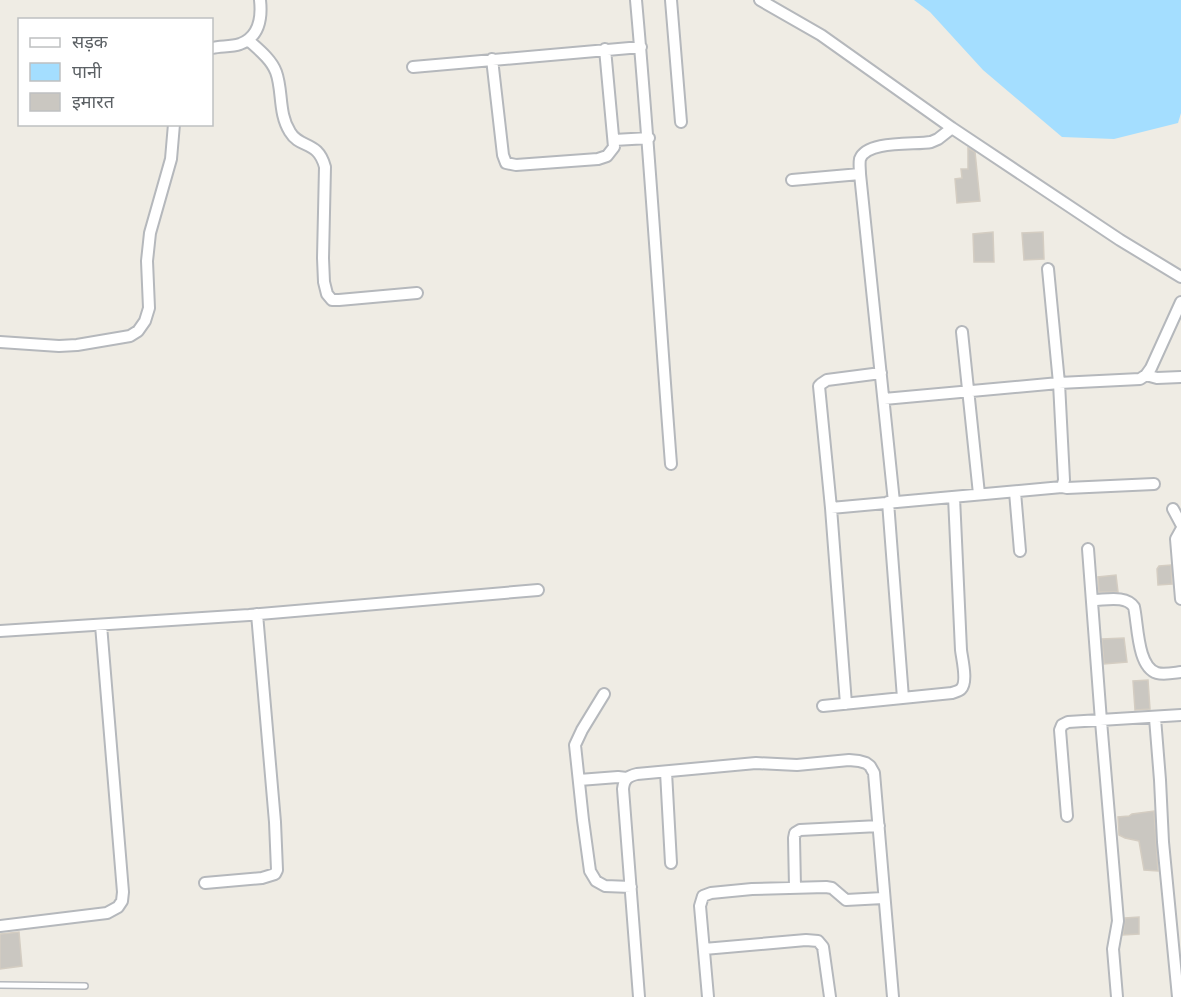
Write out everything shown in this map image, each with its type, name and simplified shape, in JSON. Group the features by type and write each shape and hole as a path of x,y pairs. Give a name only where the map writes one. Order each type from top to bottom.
{"street":[{"path":"213,48 238,44 248,40 256,32 260,23 260,0"},
{"path":"636,0 649,138 672,464"},
{"path":"671,0 681,122"},
{"path":"760,0 821,35 952,129 1120,240 1181,277"},
{"path":"248,40 275,69 281,109 290,133 320,153 323,159 322,258 327,294 332,300 339,300 417,292"},
{"path":"413,67 641,46"},
{"path":"492,59 503,155 506,163 516,165 598,159 607,156 614,147 605,49"},
{"path":"0,342 78,345 130,336 138,331 146,321 149,308 148,245 171,159 174,126"},
{"path":"903,698 884,399 860,159 868,151 887,145 938,139 952,129"},
{"path":"614,140 649,138"},
{"path":"792,180 860,174"},
{"path":"1048,269 1059,383 1064,480 1062,487"},
{"path":"884,399 1059,383 1137,379 1146,375 1151,368 1181,302"},
{"path":"962,332 979,494"},
{"path":"846,704 819,389 820,384 827,380 881,373"},
{"path":"1146,375 1157,378 1181,377"},
{"path":"831,508 1062,487 1154,484"},
{"path":"1015,492 1020,551"},
{"path":"823,706 952,693 962,688 964,683 954,497"},
{"path":"1173,509 1181,524"},
{"path":"1181,530 1176,542 1181,599"},
{"path":"1088,549 1118,921 1113,949 1117,997"},
{"path":"0,631 257,614 538,590"},
{"path":"1093,600 1123,599 1132,603 1142,657 1146,665 1158,674 1181,672"},
{"path":"205,883 262,878 275,874 277,870 257,614"},
{"path":"0,926 107,913 122,902 120,839 101,625"},
{"path":"604,694 577,738 576,753 589,862 596,882 605,886 631,886"},
{"path":"1068,816 1060,727 1068,722 1181,716"},
{"path":"1155,718 1163,842 1178,997"},
{"path":"579,780 627,778 637,774 756,763 797,765 859,761 866,763 872,769 879,826 893,997"},
{"path":"666,772 671,863"},
{"path":"627,778 623,789 639,997"},
{"path":"795,887 795,833 800,830 879,826"},
{"path":"708,997 700,906 703,896 711,893 795,887 832,888 846,900 884,898"},
{"path":"704,949 806,940 818,941 823,947 830,997"}],"lane":[{"path":"0,985 85,986"}],"water":[{"path":"914,0 1181,0 1181,113 1178,123 1114,139 1062,137 983,70 930,12"}],"building":[{"path":"968,148 975,152 980,201 957,203 955,179 962,178 961,169 968,169"},
{"path":"993,232 994,262 974,262 973,234"},
{"path":"1043,232 1044,259 1024,260 1022,233"},
{"path":"1171,565 1172,584 1158,585 1157,569 1159,566"},
{"path":"1116,575 1118,592 1099,592 1098,577"},
{"path":"1124,638 1127,662 1104,664 1102,639"},
{"path":"1148,680 1150,709 1135,710 1133,681"},
{"path":"1154,811 1158,871 1144,870 1139,841 1119,835 1118,817"},
{"path":"1139,917 1139,934 1123,935 1125,918"},
{"path":"19,932 22,966 0,969 0,934"}]}
